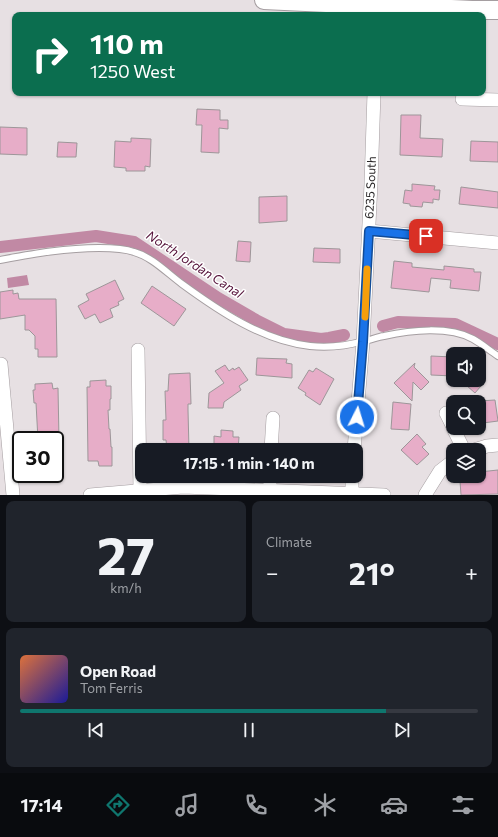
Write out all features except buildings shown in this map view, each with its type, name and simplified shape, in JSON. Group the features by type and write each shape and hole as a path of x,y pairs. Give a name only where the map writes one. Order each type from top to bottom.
{"street":[{"path":"264,0 376,7 498,10"},
{"name":"6235 South","path":"355,443 363,342 374,96"},
{"path":"462,99 498,100"},
{"path":"369,231 498,243"},
{"path":"138,350 140,490"},
{"path":"1,364 13,495"},
{"path":"272,443 273,418"},
{"path":"486,446 498,445"},
{"path":"424,495 440,471 446,466"},
{"path":"270,483 270,490"},
{"path":"352,483 352,494"},
{"path":"90,495 183,487 384,495"}],"lane":[{"path":"0,260 46,251 76,248 111,248 134,251 146,256 199,297 228,316 263,333 296,344 310,346 338,346 363,342 384,336 441,330 458,333 472,339 498,356"}],"shaded area":[{"path":"27,275 29,285 8,288 7,278"}],"waterway":[{"name":"North Jordan Canal","path":"0,247 96,236 134,242 218,298 284,334 321,339 344,335"},
{"name":"North Jordan Canal","path":"383,326 398,322 455,324 498,344"}],"slow traffic":[{"path":"365,317 367,269"}],"route":[{"path":"357,417 369,231 426,236"}]}
